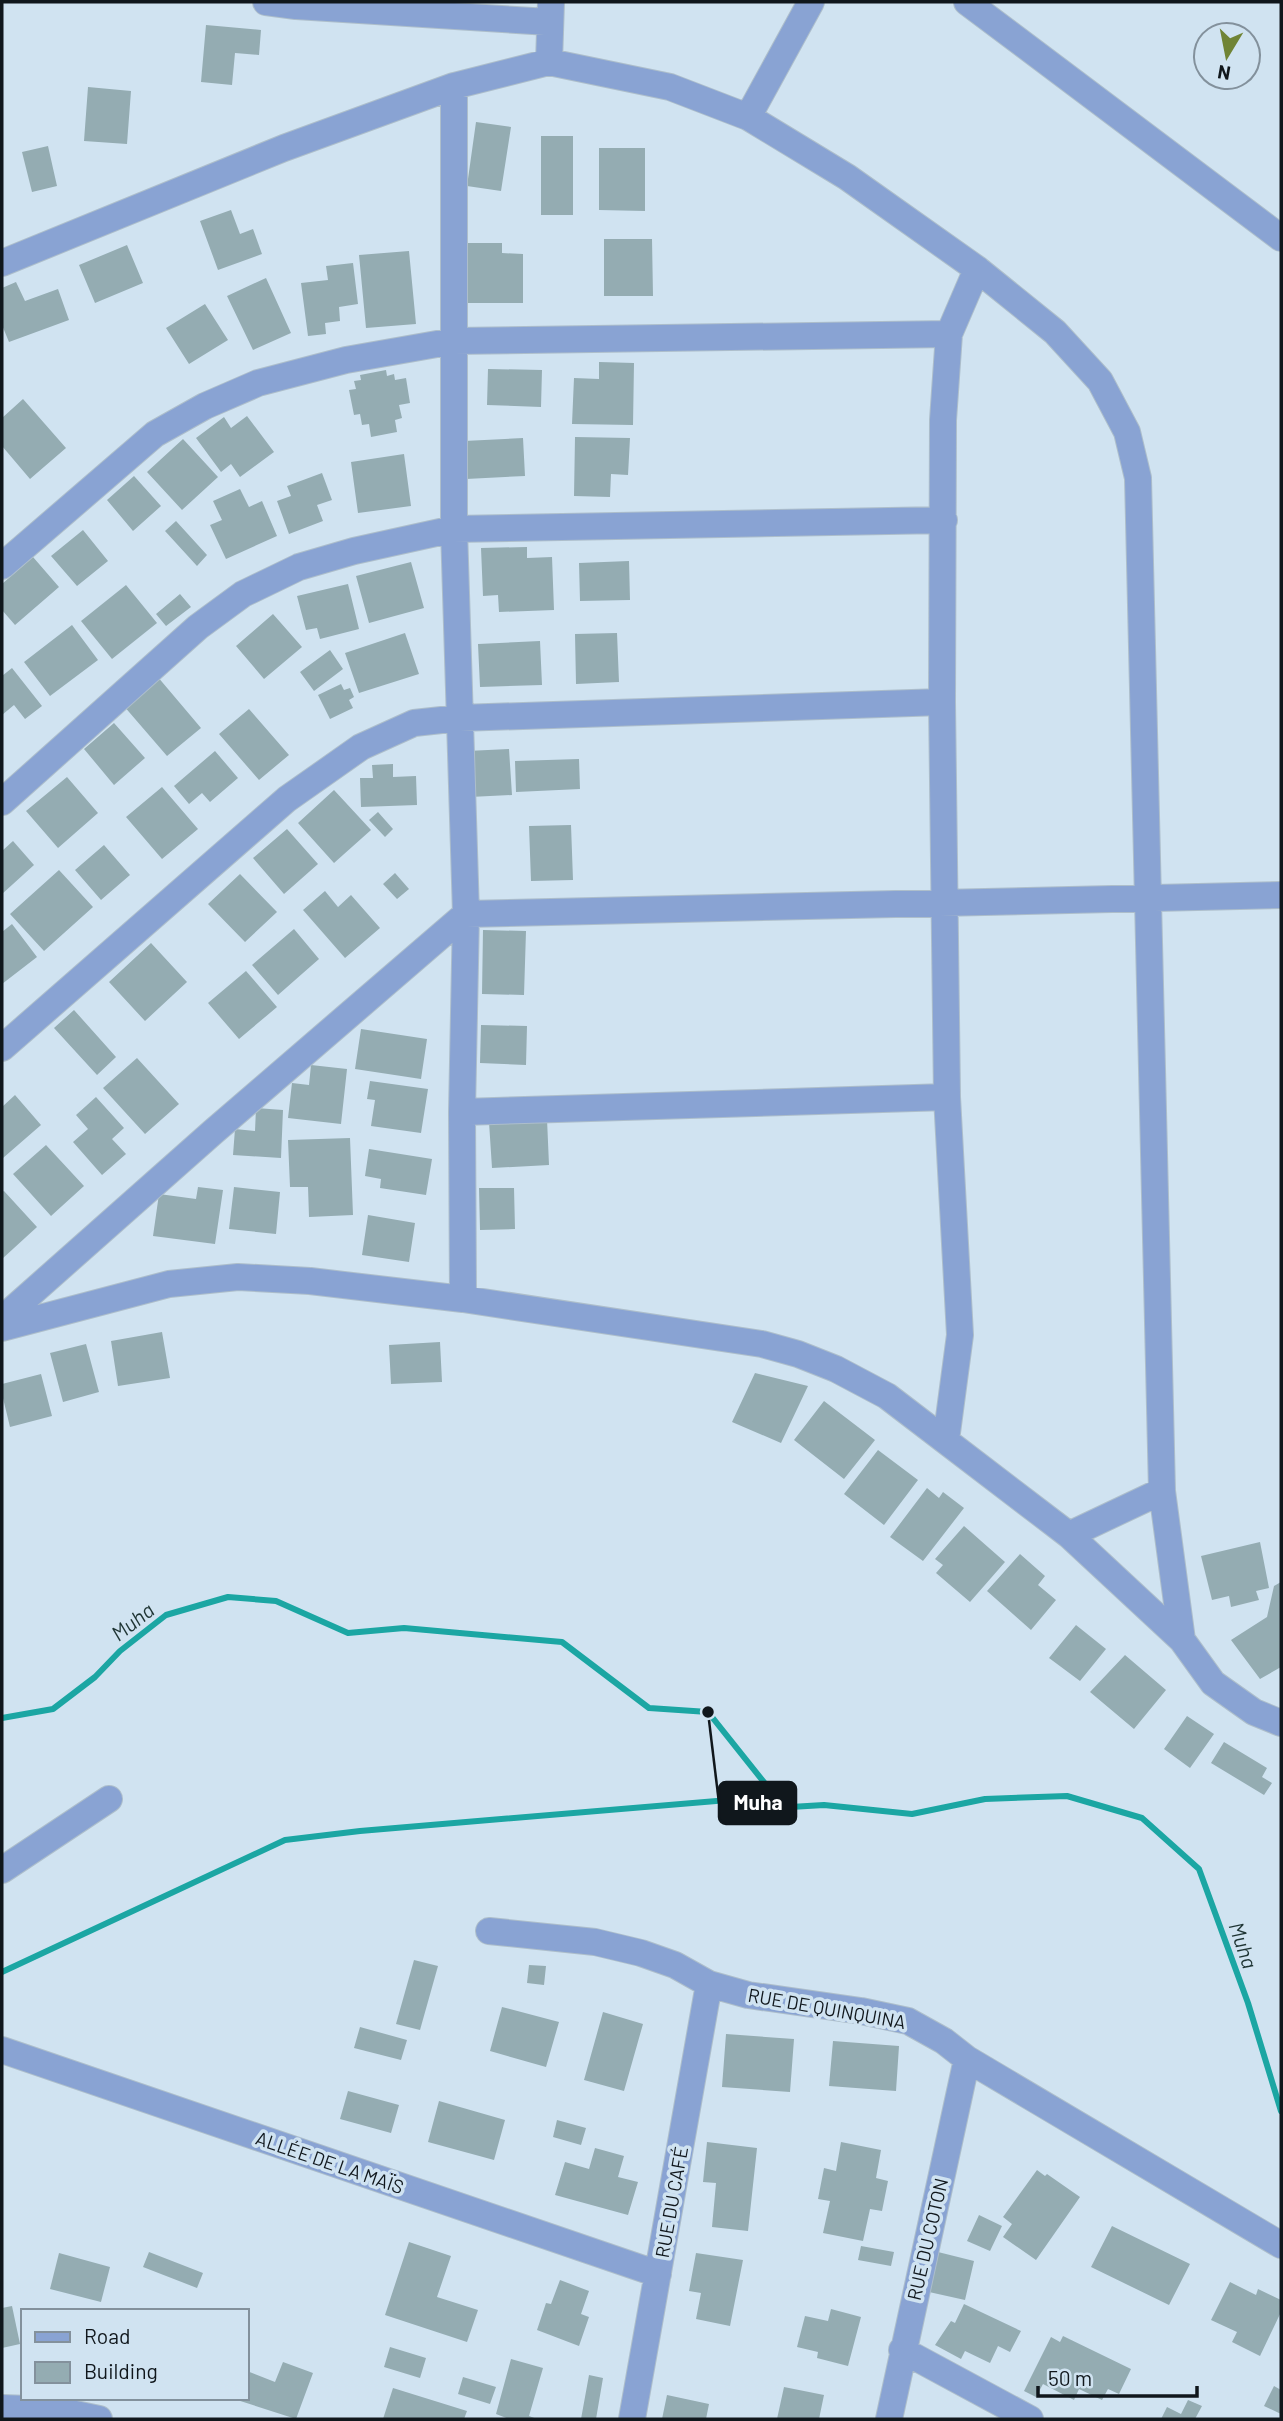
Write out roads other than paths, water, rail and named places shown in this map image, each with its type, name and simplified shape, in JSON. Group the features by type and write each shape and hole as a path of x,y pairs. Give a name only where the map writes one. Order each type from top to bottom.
{"street":[{"path":"267,2 550,12 549,62"},
{"path":"748,117 811,2"},
{"path":"967,2 1281,238"},
{"path":"2,263 284,148 454,86 549,62 670,87 748,117 847,177 977,269 1055,332 1100,382 1127,432 1138,478 1162,1491 1182,1640"},
{"path":"454,86 454,529 466,914 462,1112 463,1298"},
{"path":"946,1440 960,1335 947,1097 942,702 943,420 949,334 977,269"},
{"path":"2,566 155,434 205,406 258,383 346,360 454,341 949,334"},
{"path":"2,802 198,627 243,594 299,567 354,551 454,529 944,520"},
{"path":"2,1048 287,799 361,747 414,723 460,718 942,702"},
{"path":"2,1319 213,1132 466,914 1281,895"},
{"path":"462,1112 947,1097"},
{"path":"2,1328 169,1284 238,1277 310,1280 463,1298 762,1344 798,1354 836,1369 887,1396 946,1440 1069,1535 1182,1640 1213,1683 1254,1712 1281,1723"},
{"path":"1069,1535 1162,1491"},
{"path":"2,1870 109,1799"},
{"name":"RUE DE QUINQUINA","path":"489,1931 594,1942 641,1953 675,1965 709,1984 748,1995 861,2011 908,2021 944,2041 967,2059 1281,2245"},
{"name":"RUE DU CAFÉ","path":"632,2419 709,1984"},
{"name":"ALLÉE DE LA MAÏS","path":"2,2050 658,2274"},
{"name":"RUE DU COTON","path":"889,2419 967,2059"},
{"path":"902,2350 1030,2419"},
{"path":"2,2408 55,2410 99,2419"}],"waterway":[{"name":"Muha","path":"2,1718 53,1709 95,1677 120,1651 166,1615 228,1597 276,1601 348,1633 404,1628 562,1642 649,1708 708,1712 775,1796 774,1808 824,1805 912,1814 985,1799 1067,1796 1142,1818 1199,1869 1248,2003 1281,2111"},
{"path":"2,1972 285,1840 360,1831 775,1796"}],"place":[{"name":"Muha","path":"708,1712"}]}
